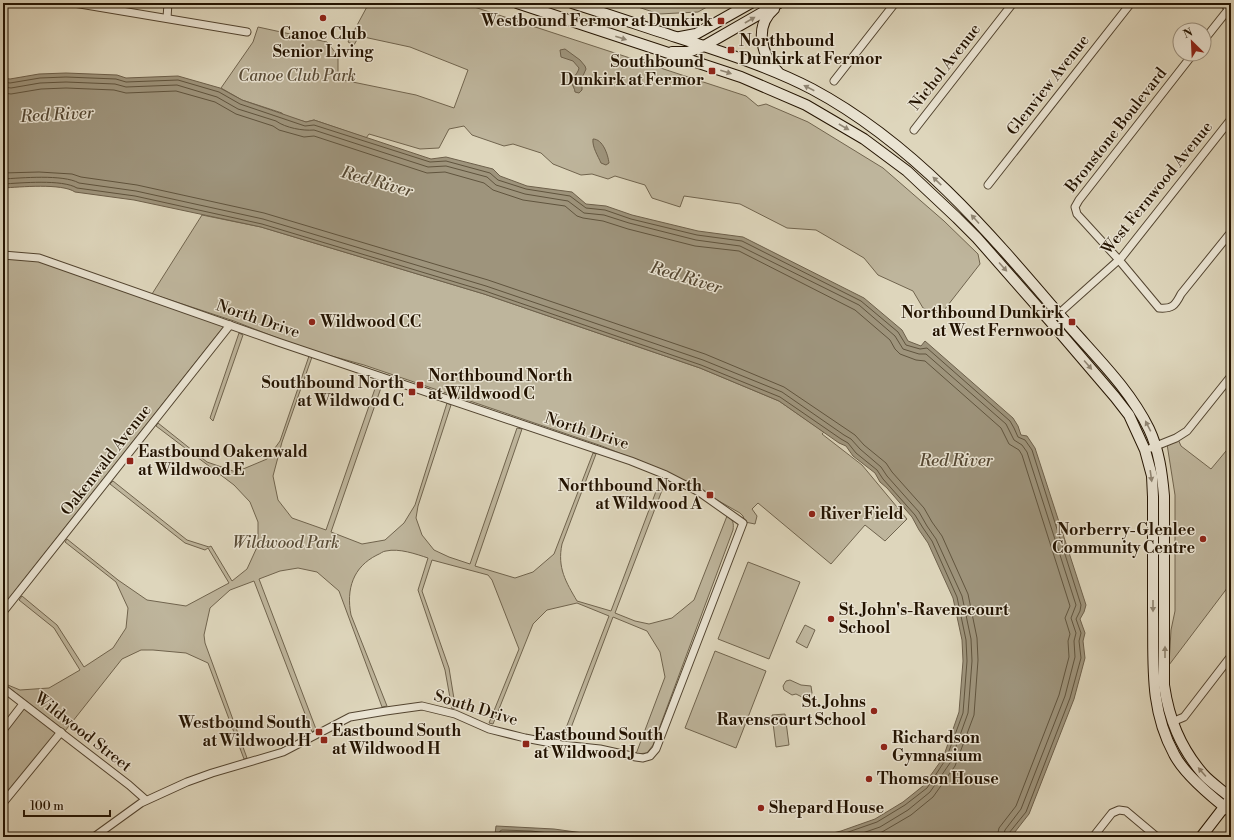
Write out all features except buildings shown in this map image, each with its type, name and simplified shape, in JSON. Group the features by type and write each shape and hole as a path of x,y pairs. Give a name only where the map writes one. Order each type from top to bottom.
{"main road":[{"path":"517,3 741,77 806,105 864,139 902,168 957,218 1050,321 1116,397 1129,415 1145,450 1152,476 1153,497 1154,679 1156,707 1163,731 1174,756 1195,781 1228,810"},
{"path":"572,3 704,46 781,74 813,90 865,122 912,158 966,210 1059,313 1126,392 1139,410 1150,431 1156,446 1162,474 1164,496 1164,684 1167,705 1172,722 1185,749 1204,774 1231,798 1228,810 1211,824 1201,837"},
{"path":"677,38 696,34 751,3"},
{"path":"662,52 688,52 704,46 780,3"},
{"path":"780,3 768,14 762,31 763,48 767,59 770,64 781,74"},
{"path":"902,168 912,158"},
{"path":"1204,789 1211,801 1214,813 1211,824"}],"street":[{"path":"74,3 247,32"},
{"path":"166,18 168,3"},
{"path":"834,81 895,3"},
{"name":"Nichol Avenue","path":"914,130 1013,3"},
{"name":"Glenview Avenue","path":"988,185 1131,3"},
{"path":"1212,30 1229,8"},
{"name":"Bronstone Boulevard","path":"1119,260 1077,214 1075,207 1187,62"},
{"name":"West Fernwood Avenue","path":"1050,321 1119,260 1231,119"},
{"path":"1119,260 1159,308 1168,309 1176,304 1181,294 1231,232"},
{"name":"North Drive","path":"3,255 39,258 230,325 631,461 666,475 699,492 743,523"},
{"name":"Oakenwald Avenue","path":"3,612 230,325"},
{"path":"1145,450 1176,438 1187,431 1231,376"},
{"name":"South Drive","path":"94,837 146,800 187,782 283,752 350,718 386,711 422,706 455,714 489,729 525,738 562,745 600,749 636,757 643,758 650,756 656,749 743,523"},
{"path":"1172,722 1184,718 1231,656"},
{"name":"Wildwood Street","path":"3,688 129,785 146,800"},
{"path":"3,730 23,704"},
{"path":"3,804 61,732"},
{"path":"1093,837 1112,813 1119,810 1126,811 1157,837"}],"green space":[{"name":"Canoe Club Park","path":"369,3 462,3 746,96 758,106 766,104 808,122 883,168 944,221 978,254 980,264 941,314 923,308 913,291 878,275 864,258 816,230 787,228 740,204 684,196 680,207 652,198 645,185 615,176 608,179 592,174 581,175 553,164 541,153 513,144 504,146 472,135 464,126 449,129 439,148 420,149 369,134 366,138 314,120 306,122 284,116 282,113 242,100 221,88 253,42 258,27 327,42 338,56 338,79 416,95 454,108 468,70 410,47 359,36 354,45 348,42"},
{"path":"626,3 714,3 698,12 659,14"},
{"path":"202,215 261,227 484,294 700,368 779,401 824,432 822,434 862,465 907,519 885,541 865,525 831,564 758,503 752,509 757,516 755,524 745,522 740,513 671,474 602,446 364,365 303,348 234,321 152,294"},
{"path":"3,255 39,258 224,326 3,606"},
{"path":"239,333 243,335 213,421 210,418"},
{"name":"Wildwood Park","path":"309,356 312,357 282,442 273,476 278,500 292,518 326,530 378,380 383,382 331,532 362,544 385,540 404,523 415,505 447,403 451,405 418,506 416,518 422,535 434,550 449,557 470,564 517,428 522,429 475,566 515,578 533,572 554,554 593,453 596,454 562,544 561,553 564,574 577,601 611,611 661,478 666,480 615,613 635,621 649,624 672,618 694,600 727,516 731,518 733,530 653,745 647,753 636,754 665,677 660,652 647,631 613,617 566,741 561,741 609,616 577,603 547,610 533,624 493,724 489,723 519,649 492,580 488,575 432,560 422,591 449,668 455,705 454,709 452,709 445,670 418,590 428,558 402,551 385,551 369,560 357,572 351,588 351,615 387,706 382,707 339,591 317,572 298,568 280,571 259,579 316,729 312,732 254,581 230,590 210,608 204,635 205,643 247,758 244,759 208,663 186,653 141,650 122,659 65,731 3,683 20,690 49,688 80,670 54,628 19,600 22,596 57,625 84,667 113,648 126,628 128,608 116,582 65,542 67,539 118,580 147,600 186,606 229,583 208,548 205,550 185,543 110,484 113,481 187,540 209,547 211,546 232,581 247,569 258,545 258,522 250,502 234,485 156,426 158,423 207,462 236,472 267,459 280,441"},
{"name":"Norberry-Glenlee Community Centre","path":"1178,439 1181,446 1211,469 1231,445 1231,583 1169,665 1171,630 1175,611 1175,495 1167,444"},
{"path":"748,562 800,582 769,659 718,639"},
{"path":"805,625 815,630 807,648 796,642"},
{"path":"715,651 766,671 736,748 685,728"},
{"path":"790,680 801,685 811,686 812,693 810,697 802,697 796,694 792,695 784,690 783,686 786,681"},
{"path":"23,704 61,732 3,803 3,730"},
{"path":"785,714 789,745 776,747 772,715"}],"water":[{"path":"565,49 580,60 586,69 582,78 582,90 579,93 575,92 572,83 579,68 573,61 561,57 560,50"},
{"name":"Red River","path":"66,73 117,75 126,78 178,76 220,88 242,100 306,122 314,120 431,159 446,157 493,169 500,176 527,186 572,192 586,204 606,206 632,215 698,231 743,237 864,298 902,330 908,341 921,346 925,341 1013,418 1021,435 1027,436 1035,448 1086,605 1080,619 1085,633 1083,641 1085,658 1074,699 1029,814 1011,837 817,837 841,831 875,819 903,802 923,786 943,758 959,712 963,661 962,640 953,598 928,543 912,517 880,482 875,473 853,456 846,446 839,443 779,401 700,368 484,294 261,227 134,200 75,192 61,187 40,186 3,188 3,78 10,79 39,74"},
{"path":"593,139 600,142 604,148 609,163 606,165 601,163 594,148"},
{"path":"496,826 554,829 612,837 377,837 405,834 495,834"}],"place":[{"name":"Canoe Club Senior Living","path":"323,18"},
{"name":"Westbound Fermor at Dunkirk","path":"721,21"},
{"name":"Northbound Dunkirk at Fermor","path":"731,50"},
{"name":"Southbound Dunkirk at Fermor","path":"712,71"},
{"name":"Wildwood CC","path":"312,322"},
{"name":"Northbound Dunkirk at West Fernwood","path":"1072,322"},
{"name":"Northbound North at Wildwood C","path":"420,385"},
{"name":"Southbound North at Wildwood C","path":"412,392"},
{"name":"Eastbound Oakenwald at Wildwood E","path":"130,461"},
{"name":"Northbound North at Wildwood A","path":"710,495"},
{"name":"River Field","path":"812,514"},
{"name":"Norberry-Glenlee Community Centre","path":"1203,539"},
{"name":"St. John's-Ravenscourt School","path":"831,619"},
{"name":"St. Johns Ravenscourt School","path":"874,711"},
{"name":"Westbound South at Wildwood H","path":"319,732"},
{"name":"Eastbound South at Wildwood H","path":"324,740"},
{"name":"Eastbound South at Wildwood J","path":"526,744"},
{"name":"Richardson Gymnasium","path":"884,747"},
{"name":"Thomson House","path":"869,779"},
{"name":"Shepard House","path":"761,808"}]}
